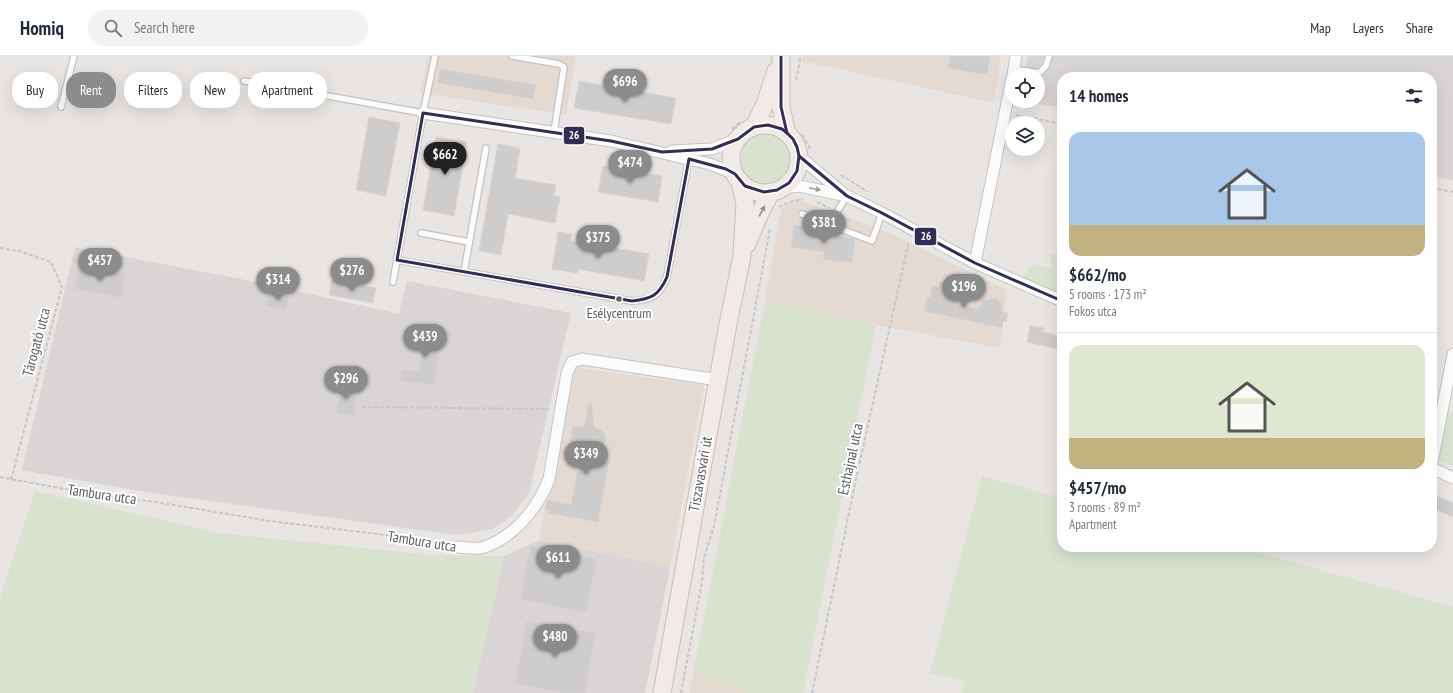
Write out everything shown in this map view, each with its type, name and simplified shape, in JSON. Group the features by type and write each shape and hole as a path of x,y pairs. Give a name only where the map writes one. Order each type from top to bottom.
{"main road":[{"path":"754,127 765,104 780,58"},
{"path":"742,256 760,213 777,190 788,183 806,155 795,143 795,134 781,107 780,58"},
{"path":"742,256 745,204 738,178 732,165 734,147 738,139 743,134 754,127 768,125 795,134"},
{"path":"738,178 745,186 758,192 777,190"},
{"name":"Tiszavasvári út","path":"662,693 718,380 742,256"}],"street":[{"path":"1014,68 1016,56"},
{"path":"975,263 1007,108"},
{"path":"423,113 554,132 611,141 662,152 690,155 712,149 738,139"},
{"path":"690,155 701,162 726,169 738,178"},
{"path":"806,155 846,196"},
{"path":"777,190 799,186 846,196 882,213 975,263 1057,299"},
{"path":"1437,437 1453,354"},
{"name":"Tambura utca","path":"459,547 480,548 504,537 518,526 536,505 543,494 549,479 567,373 572,362 582,359 718,380"},
{"path":"1437,470 1453,478"}],"lane":[{"path":"61,107 74,56"},
{"path":"393,282 423,113 435,56"},
{"path":"512,56 559,64 564,67 554,132"},
{"path":"1044,68 1046,66 1049,56"},
{"path":"244,81 423,113"},
{"path":"464,272 486,148"},
{"path":"397,260 632,301 654,297 663,288 667,277 690,155"},
{"path":"829,224 846,196"},
{"path":"802,214 872,241 882,213"},
{"path":"421,233 469,242"}],"path":[{"path":"795,86 801,56"},
{"path":"1006,113 1057,123"},
{"path":"795,134 806,155"},
{"path":"774,211 793,201 807,199 812,188"},
{"path":"1437,189 1453,192"},
{"path":"681,693 702,582 704,558 714,526 771,226"},
{"name":"Esthajnal utca","path":"812,693 856,479 912,230"},
{"name":"Tárogató utca","path":"0,248 19,251 50,262 62,287 12,480"},
{"path":"362,407 561,409"},
{"name":"Tambura utca","path":"0,477 108,497 156,502 270,521 394,536 459,547"}],"shaded area":[{"path":"428,56 576,56 566,115 420,93"},
{"path":"803,56 1001,56 994,103 802,61"},
{"path":"1028,56 1453,56 1453,180 1437,177 1437,72 1057,72 1057,107 1045,105 1045,68 1025,68"},
{"path":"797,199 885,231 1007,290 1000,348 876,325 765,301 781,209"},
{"path":"75,247 266,284 399,314 407,281 571,313 529,493 512,516 493,529 457,535 145,492 22,470"},
{"path":"571,368 704,385 670,567 539,540"},
{"path":"539,540 670,567 645,693 473,693 504,556"},
{"path":"694,670 754,693 689,693"}],"green space":[{"path":"765,132 775,134 784,140 790,149 792,159 790,169 784,178 775,184 765,186 755,184 746,178 740,169 738,159 740,149 746,140 755,134"},
{"path":"1057,254 1057,294 1023,278 1031,265 1052,268 1050,255"},
{"path":"765,301 876,325 803,693 750,693 694,670"},
{"path":"1453,412 1453,466 1437,459 1437,421"},
{"path":"982,476 1057,497 1057,552 1256,552 1453,607 1453,693 962,693 965,681 930,673"},
{"path":"35,491 219,533 430,555 504,556 473,693 0,693 0,598"}],"building":[{"path":"950,56 990,56 987,75 948,68"},
{"path":"440,69 536,85 533,99 438,83"},
{"path":"579,81 676,98 671,124 574,108"},
{"path":"369,117 400,123 386,196 356,190"},
{"path":"436,137 467,142 454,216 423,210"},
{"path":"498,144 520,148 515,178 556,185 554,196 560,197 555,223 508,214 501,255 479,251"},
{"path":"603,166 662,176 658,202 598,192"},
{"path":"794,225 823,229 822,234 855,239 852,263 823,259 824,252 791,247"},
{"path":"558,232 572,234 571,241 649,254 644,281 578,269 578,273 552,269"},
{"path":"79,266 125,274 121,298 75,289"},
{"path":"332,280 376,288 373,303 329,295"},
{"path":"940,282 951,284 949,289 957,291 955,300 957,300 957,304 978,309 978,306 981,307 983,299 989,300 990,298 999,300 999,303 1003,303 1001,311 1008,313 1006,322 1003,321 1002,328 924,311 927,297 930,298 932,286 939,287"},
{"path":"269,292 289,296 286,310 266,306"},
{"path":"1030,326 1044,328 1043,332 1057,335 1057,349 1027,342"},
{"path":"413,329 441,332 435,385 400,381 402,369 419,371 423,343 412,341"},
{"path":"339,384 356,385 354,415 337,414"},
{"path":"589,403 592,404 594,428 602,430 606,436 605,442 589,457 609,461 598,522 548,513 549,510 545,510 547,500 571,505 581,452 579,452 581,445 570,443 573,425 584,427"},
{"path":"1437,496 1453,503 1453,517 1437,510"},
{"path":"531,545 597,559 586,613 520,599"},
{"path":"526,621 595,633 585,693 561,693 515,684"}],"transit line":[{"name":"26","path":"781,56 781,107 787,133"},
{"name":"26","path":"423,113 611,141 662,152 712,149 738,139 754,127 768,125 782,129 793,139 799,156 797,171 789,183 777,190 764,192 745,186 735,174 726,169 689,159 667,277 661,288 654,295 645,299 632,301 397,260 423,113"},
{"name":"26","path":"799,156 847,196 975,263 1057,299"}],"place":[{"name":"Esélycentrum","path":"619,299"}]}
